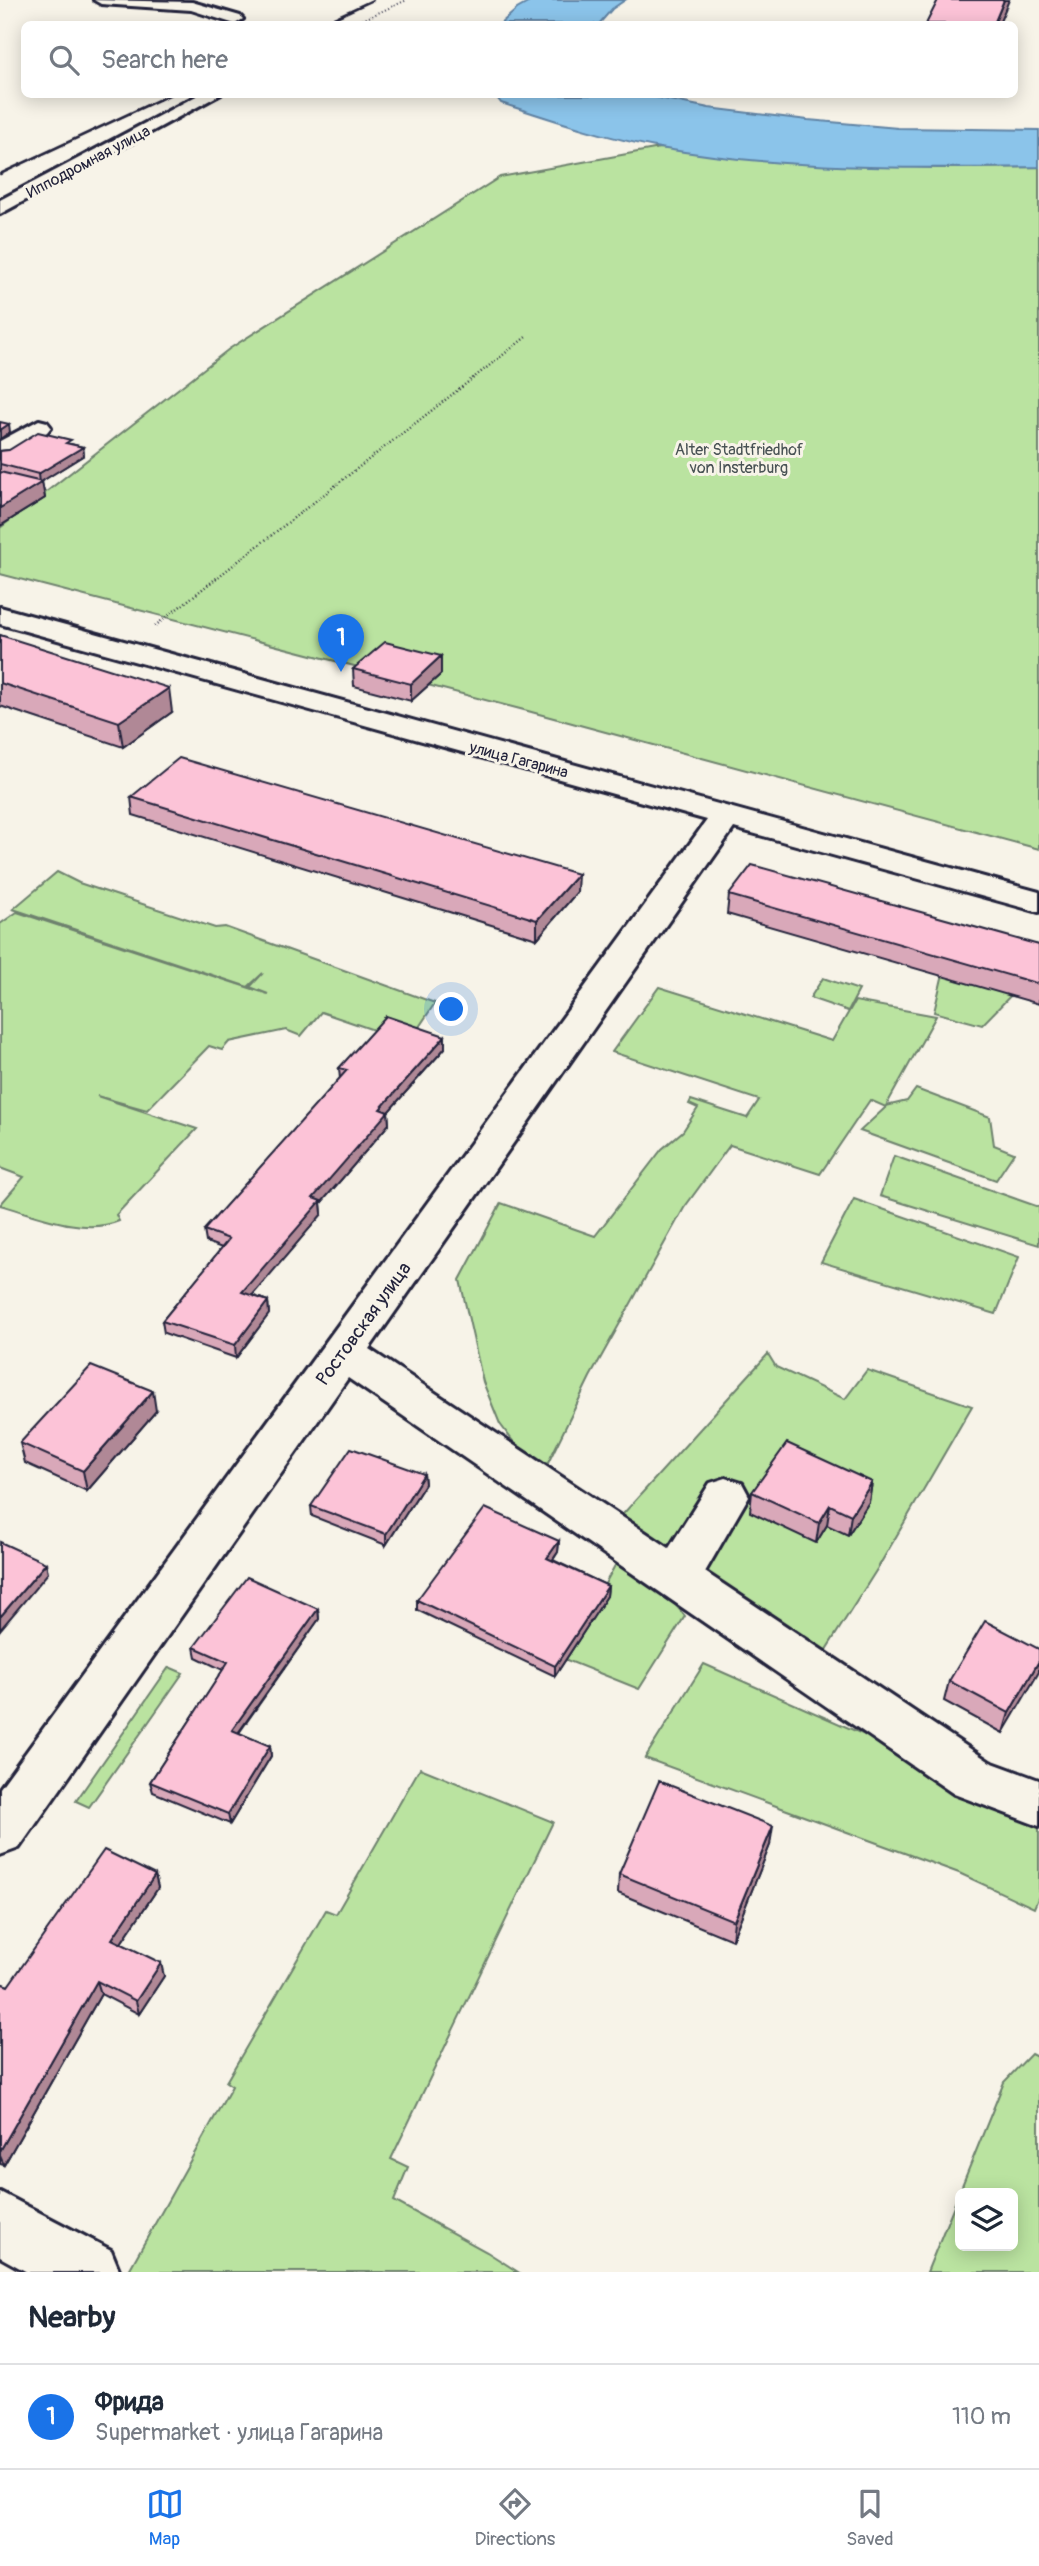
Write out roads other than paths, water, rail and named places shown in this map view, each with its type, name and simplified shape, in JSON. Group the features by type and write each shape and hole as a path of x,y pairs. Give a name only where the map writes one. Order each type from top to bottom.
{"street":[{"path":"101,0 192,6 235,19"},
{"name":"Ипподромная улица","path":"0,208 206,98"},
{"path":"0,451 39,426"},
{"name":"улица Гагарина","path":"0,615 1039,902"},
{"name":"Ростовская улица","path":"0,1831 726,816"},
{"path":"342,1352 972,1778 1039,1803"},
{"path":"675,1579 726,1496"},
{"path":"0,2223 89,2272"}],"water":[{"path":"533,0 625,0 602,21 503,21"},
{"path":"497,98 660,98 709,108 898,128 1039,130 1039,167 849,167 754,161 640,144 501,103"}],"railway":[{"path":"328,21 373,0"},
{"path":"0,174 162,98"}],"place":[{"name":"Фрида","path":"341,672"}],"park label":[{"name":"Alter Stadtfriedhof von Insterburg","path":"739,458"}]}
